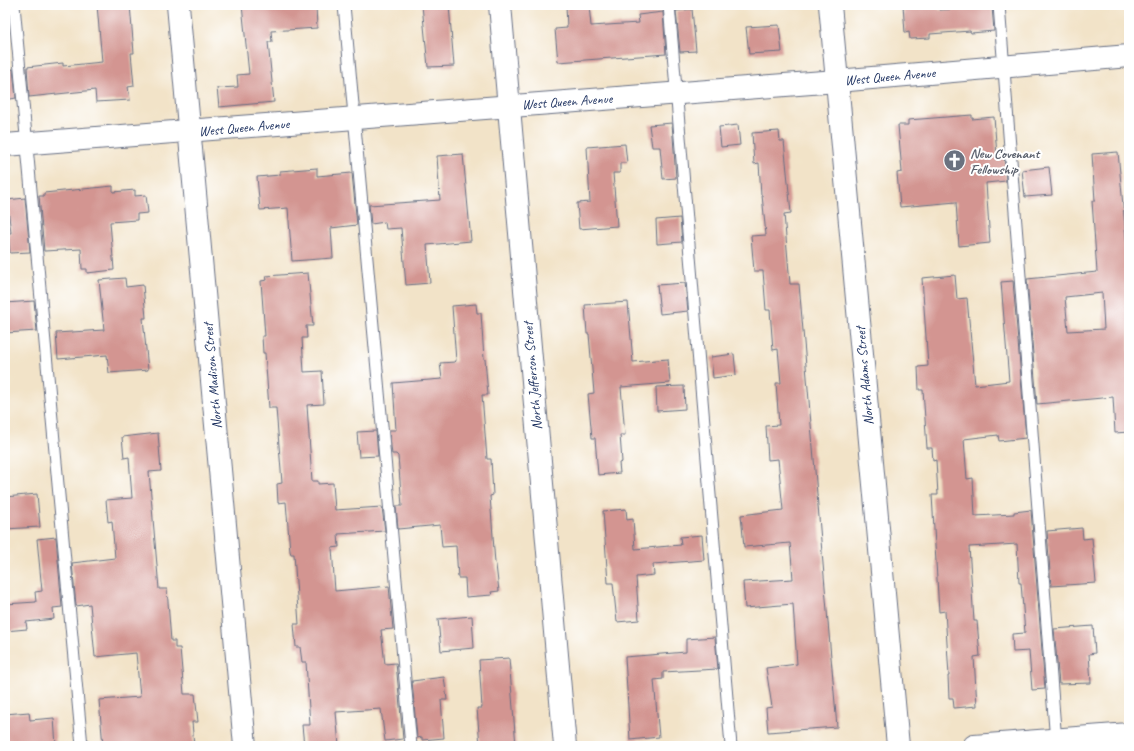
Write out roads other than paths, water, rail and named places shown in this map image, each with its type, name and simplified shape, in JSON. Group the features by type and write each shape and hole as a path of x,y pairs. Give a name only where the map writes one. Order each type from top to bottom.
{"street":[{"name":"North Madison Street","path":"178,5 245,746"},
{"name":"North Jefferson Street","path":"500,5 565,746"},
{"name":"North Adams Street","path":"830,5 898,746"},
{"name":"West Queen Avenue","path":"15,144 837,81 1129,56"},
{"path":"974,746 1056,743 1129,734"}],"lane":[{"path":"14,5 15,144 82,746"},
{"path":"344,5 411,746"},
{"path":"670,5 730,746"},
{"path":"999,5 1005,67 1056,743"}],"place":[{"name":"New Covenant Fellowship","path":"954,161"}]}
